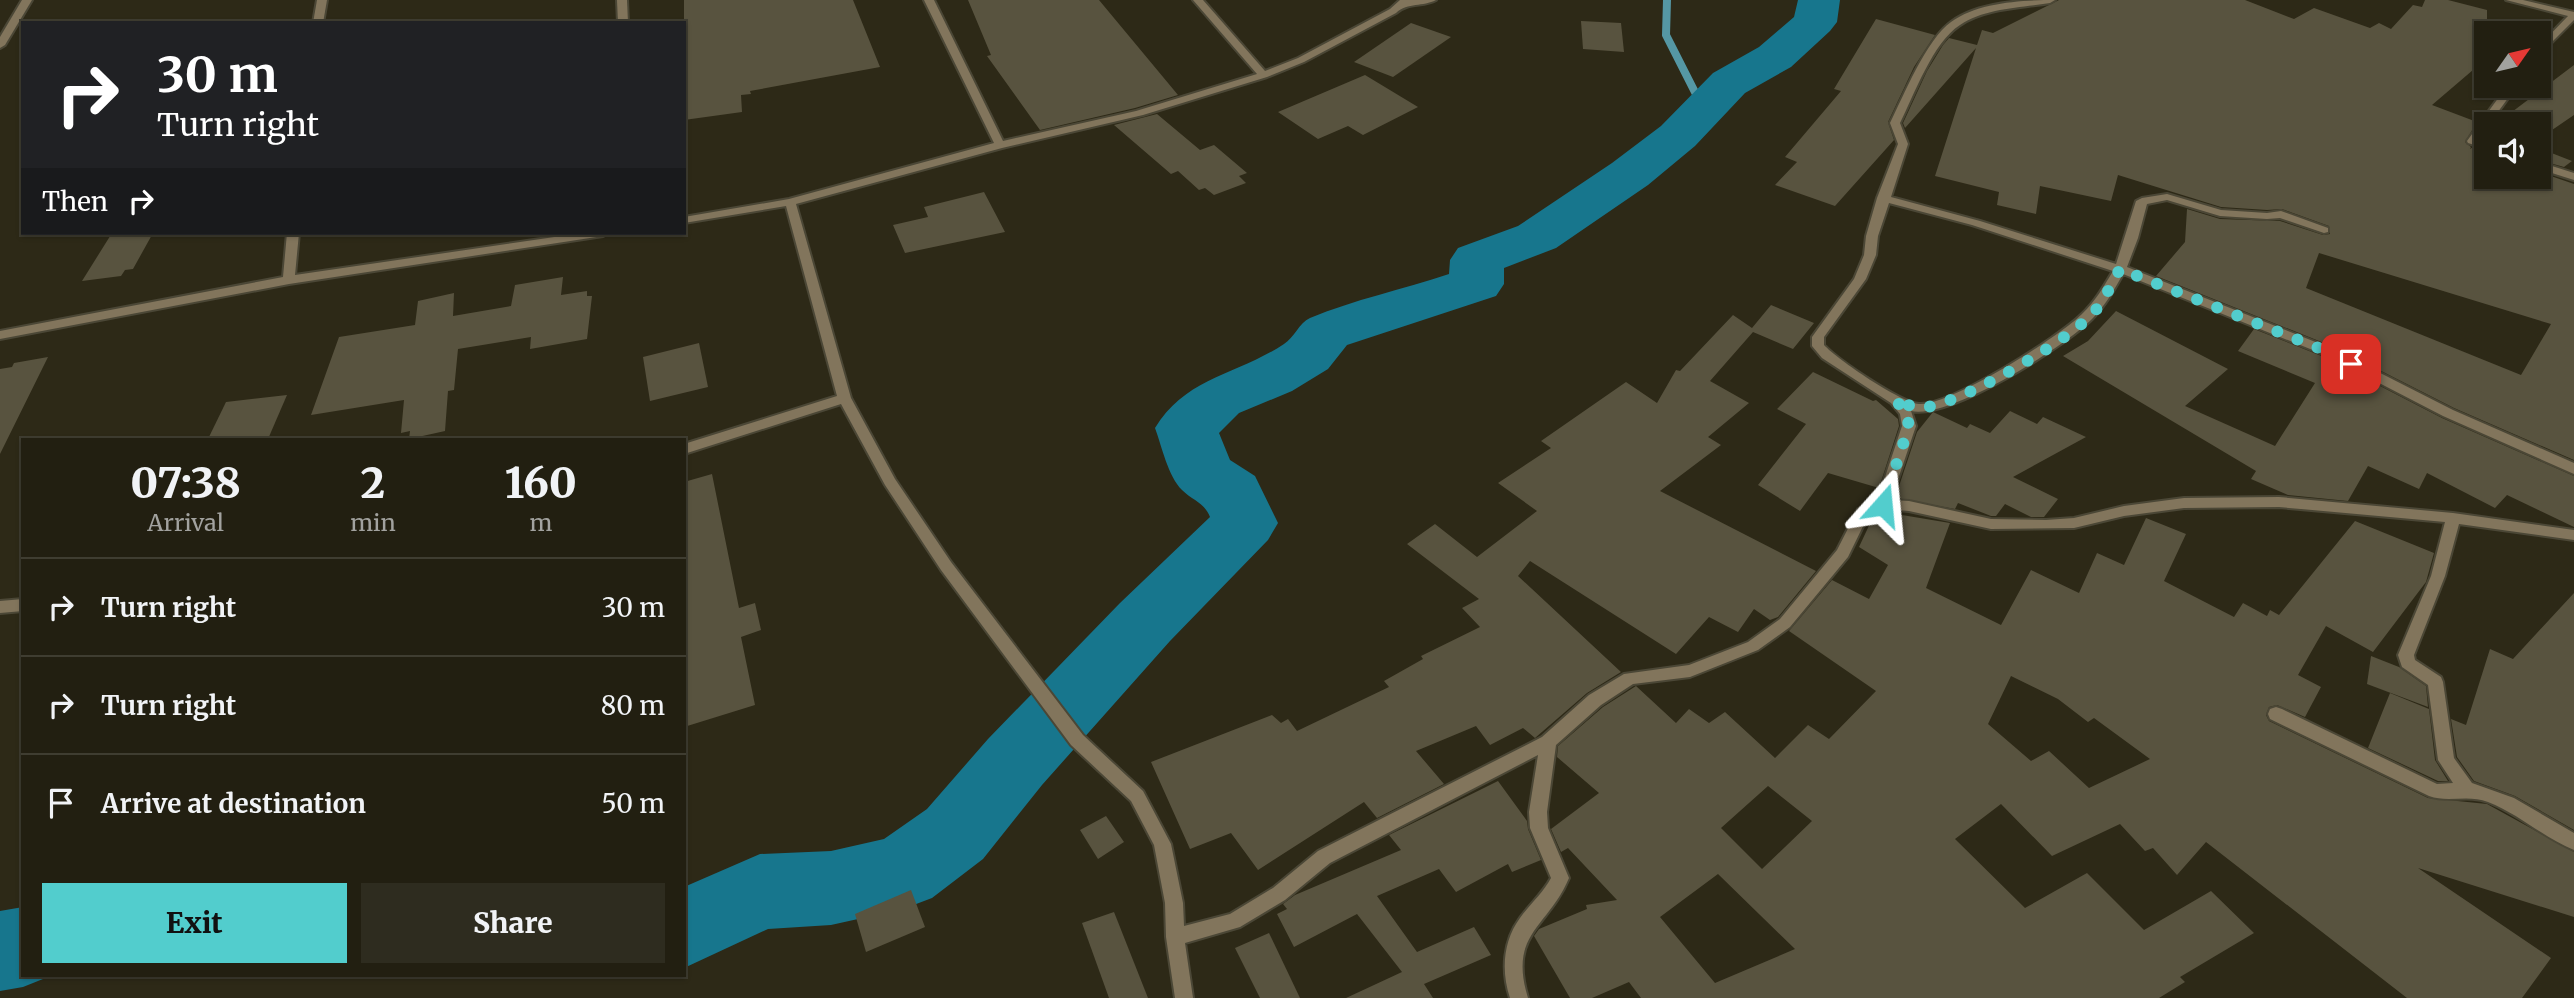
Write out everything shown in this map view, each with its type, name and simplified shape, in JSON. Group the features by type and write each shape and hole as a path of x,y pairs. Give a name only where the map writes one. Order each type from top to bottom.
{"street":[{"path":"0,46 27,0"},
{"path":"318,21 322,0"},
{"path":"622,0 623,21"},
{"path":"929,0 1000,145"},
{"path":"1198,0 1263,75"},
{"path":"686,220 790,202 1000,145 1139,113 1263,75 1301,60 1404,1 1431,0"},
{"path":"2050,0 1974,15 1954,24 1942,36 1895,123 1903,137 1903,144 1872,236 1870,255 1860,279 1818,337 1818,346 1826,355 1895,399 1917,408 1939,405 2046,351 2071,334 2095,311 2120,269 2135,232 2142,201 2167,197 2220,213 2267,216 2281,214 2324,230"},
{"path":"2511,0 2574,15"},
{"path":"2552,38 2574,15"},
{"path":"2551,169 2574,177"},
{"path":"1884,198 1976,223 2120,269 2329,352 2448,413 2574,469"},
{"path":"790,202 844,398 890,482 946,566 1077,740 1137,796 1162,844 1174,903 1175,937 1184,998"},
{"path":"289,280 293,235"},
{"path":"0,335 289,280 590,235"},
{"path":"686,448 844,398"},
{"path":"1883,505 1909,426 1906,413 1895,399"},
{"path":"1175,937 1234,921 1279,894 1324,857 1548,742 1595,700 1630,678 1690,670 1753,646 1785,623 1843,553 1863,513 1883,505 1909,506 1991,524 2074,523 2124,511 2184,503 2246,502 2453,519 2574,535"},
{"path":"2453,519 2438,576 2406,655 2408,663 2435,682 2446,760 2467,790"},
{"path":"0,607 21,605"},
{"path":"2276,714 2435,791 2452,793 2467,790 2493,797 2574,842"},
{"path":"1519,998 1513,968 1517,944 1525,926 1554,892 1560,878 1539,828 1538,812 1548,742"}],"building":[{"path":"684,0 853,0 880,67 750,91 751,94 741,95 742,112 686,120"},
{"path":"968,0 1099,0 1178,95 1040,130 987,56 991,55"},
{"path":"2059,0 2245,0 2294,19 2314,8 2370,28 2379,23 2391,29 2413,5 2422,7 2425,0 2448,0 2487,10 2487,21 2474,21 2474,69 2432,105 2474,121 2474,127 2465,142 2470,149 2474,147 2474,189 2551,189 2551,176 2574,184 2574,460 2454,408 2334,347 2156,276 2185,242 2187,209 2220,219 2280,221 2323,235 2330,234 2329,226 2282,209 2221,207 2118,175 2111,201 2040,186 2036,214 1997,205 1999,192 1935,176 1976,48 1905,128 1903,123 1927,71 1943,45 1949,38 1977,45 1982,30 1993,33","holes":["2319,253 2551,324 2521,375 2306,288"]},
{"path":"1876,19 1935,35 1914,67 1888,122 1894,140 1835,206 1775,185 1797,162 1785,157 1841,91 1834,89"},
{"path":"1581,21 1621,23 1624,52 1583,49"},
{"path":"1411,23 1451,37 1393,77 1354,62"},
{"path":"2574,65 2574,115 2551,131 2551,112 2512,112 2530,98 2552,98 2552,82"},
{"path":"1365,75 1418,107 1363,135 1348,126 1318,139 1278,112"},
{"path":"1157,114 1200,150 1214,145 1247,173 1239,176 1246,183 1214,195 1205,188 1199,190 1178,171 1171,174 1114,125"},
{"path":"2551,153 2572,161 2564,167 2551,163"},
{"path":"984,192 1005,232 905,253 893,225 928,217 924,207"},
{"path":"111,235 152,235 133,269 125,270 121,276 82,281"},
{"path":"563,277 561,295 587,291 587,296 592,296 587,339 530,349 531,337 458,349 454,390 448,391 445,431 414,438 409,438 410,431 401,433 404,400 311,415 339,337 415,325 418,301 454,293 453,316 511,306 515,285"},
{"path":"1771,305 1814,323 1793,349 1753,332 1710,381 1749,403 1708,437 1721,445 1660,491 1816,571 1778,617 1770,620 1754,609 1738,632 1709,617 1676,654 1530,561 1518,576 1621,672 1587,693 1535,738 1523,728 1490,745 1476,726 1416,751 1444,784 1377,818 1364,802 1258,870 1231,833 1190,849 1151,762 1272,715 1281,723 1288,719 1297,731 1389,687 1384,681 1423,659 1421,656 1480,627 1462,608 1479,599 1407,544 1435,524 1477,557 1537,511 1498,483 1551,448 1541,441 1626,382 1657,403 1676,370 1680,371 1733,315 1752,328"},
{"path":"2116,311 2228,369 2185,406 2275,446 2315,383 2238,351 2254,329 2324,357 2442,418 2574,476 2574,527 2507,495 2495,508 2427,473 2419,489 2368,466 2348,501 2288,495 2251,479 2256,471 2063,356 2088,341"},
{"path":"699,343 708,387 650,401 643,357"},
{"path":"48,357 0,454 0,369 12,367 14,363"},
{"path":"1813,372 1873,401 1876,400 1898,419 1899,426 1879,488 1828,473 1800,511 1758,485 1806,424 1777,409"},
{"path":"287,395 268,438 208,438 226,402"},
{"path":"2010,411 2037,424 2043,417 2086,437 2013,477 2058,499 2044,517 2031,517 2005,504 1996,516 1991,516 1958,503 1955,509 1895,498 1917,432 1933,412 1967,428 1970,424 1990,433"},
{"path":"712,474 739,608 755,603 761,630 741,637 755,705 686,726 686,481"},
{"path":"1884,512 1950,523 1926,588 2001,625 2031,570 2079,593 2097,553 2124,565 2146,518 2186,534 2164,581 2234,617 2243,603 2267,616 2270,610 2279,615 2355,521 2434,553 2426,582 2373,652 2326,626 2298,675 2321,687 2305,717 2277,705 2269,707 2266,715 2269,721 2428,798 2487,804 2574,852 2574,917 2418,868 2551,958 2522,998 2407,998 2206,842 2177,875 2153,848 2145,851 2120,824 2052,856 2001,804 1955,839 2025,908 2087,873 2144,930 2211,891 2254,933 2180,977 2185,982 2159,998 1641,998 1629,982 1592,998 1570,998 1534,936 1539,929 1587,909 1586,905 1617,900 1568,848 1561,852 1551,829 1599,793 1557,757 1558,746 1603,707 1636,686 1676,723 1689,709 1709,723 1725,712 1775,758 1808,725 1829,739 1876,691 1789,631 1832,580 1869,599 1888,565 1859,547 1873,517","holes":["2011,676 2058,699 2088,722 2094,718 2150,759 2089,788 2049,751 2031,761 1988,724","1768,786 1812,821 1762,869 1721,828","1718,874 1795,949 1715,983 1660,917"]},
{"path":"2574,593 2574,830 2515,796 2474,781 2457,757 2451,719 2466,725 2490,649 2513,659"},
{"path":"2371,656 2399,667 2426,686 2428,707 2367,684"},
{"path":"2390,693 2429,709 2435,760 2448,781 2438,781 2368,748"},
{"path":"1498,781 1527,821 1541,860 1512,872 1508,864 1456,892 1439,869 1377,896 1417,952 1474,927 1491,955 1424,984 1433,998 1346,998 1402,972 1357,914 1294,947 1277,914 1287,909 1283,904 1295,895 1401,850 1389,835"},
{"path":"1106,816 1124,842 1098,859 1080,830"},
{"path":"911,890 925,927 866,952 855,914"},
{"path":"1114,912 1148,998 1109,998 1082,923"},
{"path":"1269,933 1300,998 1260,998 1235,948"}],"waterway":[{"path":"1667,0 1666,35 1703,108"},
{"path":"686,928 760,892 831,888 903,872 955,834 1015,762 1145,622 1245,523 1232,492 1204,474 1186,428 1218,399 1271,377 1307,356 1327,332 1476,284 1477,260 1537,237 1630,174 1678,136 1729,83 1775,57 1815,22 1819,0"},
{"path":"0,951 21,947"}],"route":[{"path":"1883,505 1909,426 1906,413 1895,399 1917,408 1939,405 2046,351 2071,334 2095,311 2120,269 2329,352 2351,364"}]}
